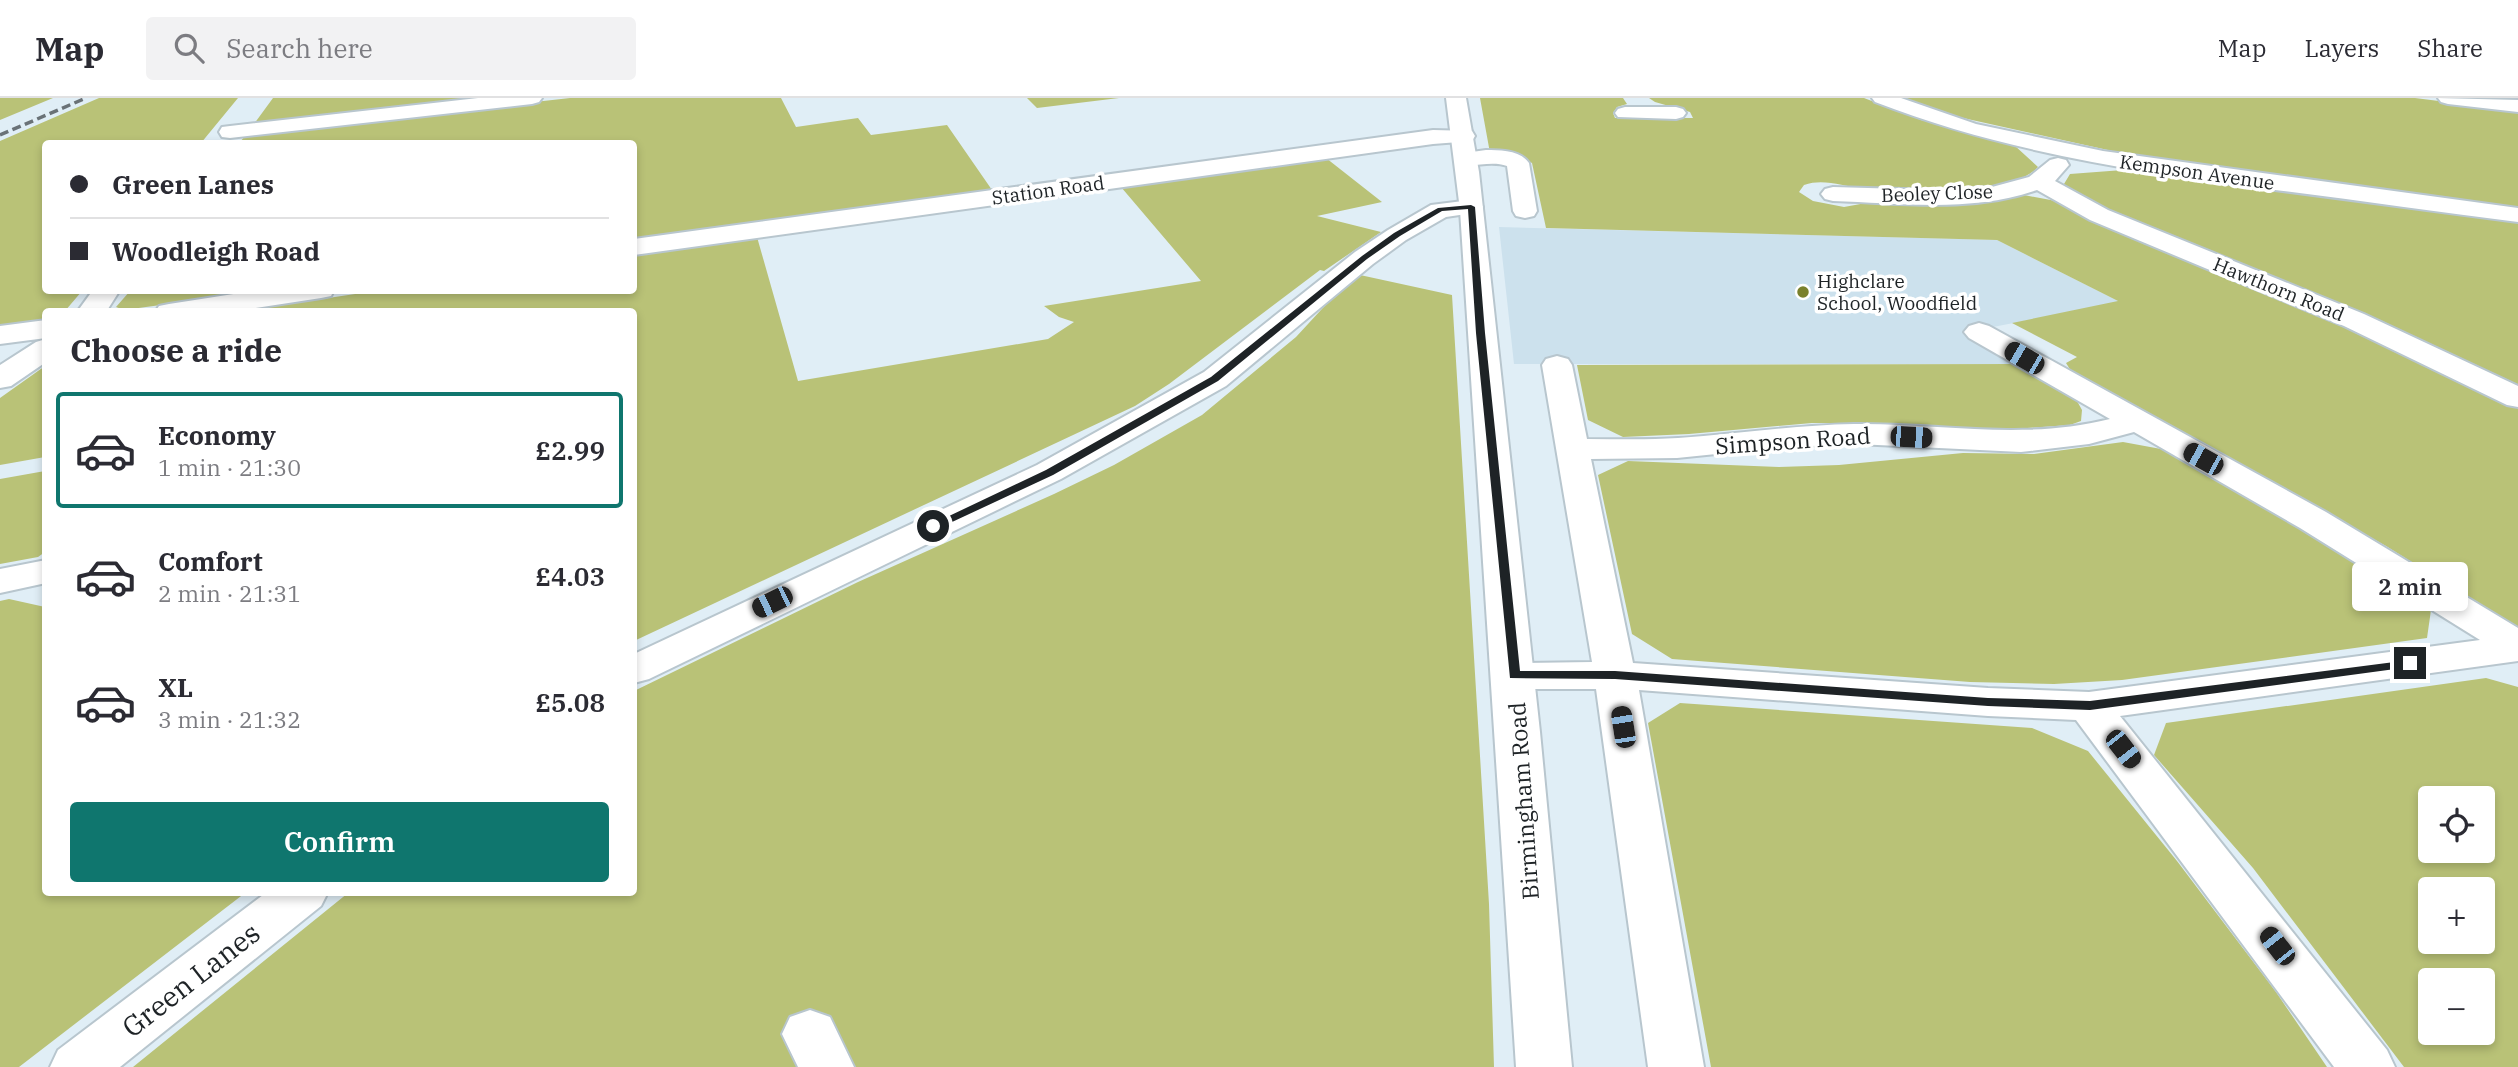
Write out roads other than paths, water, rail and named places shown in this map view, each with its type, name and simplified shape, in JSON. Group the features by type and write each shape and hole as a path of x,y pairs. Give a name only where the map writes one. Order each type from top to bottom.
{"street":[{"path":"225,138 532,98"},
{"name":"Birmingham Road","path":"1456,98 1465,147 1515,676 1544,1067"},
{"name":"Kempson Avenue","path":"1882,98 1951,123 2071,153 2518,215"},
{"path":"2448,98 2518,107"},
{"path":"225,138 250,106"},
{"path":"1638,108 1676,113"},
{"name":"Station Road","path":"637,247 1433,137 1465,147"},
{"path":"1465,147 1518,163 1525,211"},
{"path":"2040,182 2071,153"},
{"name":"Beoley Close","path":"1833,194 1971,195 2040,182"},
{"name":"Hawthorn Road","path":"2040,182 2099,215 2354,320 2518,398"},
{"path":"637,669 1049,472 1215,379 1397,234 1440,209 1471,207"},
{"path":"197,308 293,294"},
{"path":"0,335 42,329"},
{"path":"1979,332 2313,520 2518,647"},
{"path":"0,379 42,351"},
{"path":"1557,365 1615,675 1676,1067"},
{"name":"Simpson Road","path":"1573,449 1677,448 1786,437 1857,434 2021,442 2089,434 2136,422"},
{"path":"0,581 42,572"},
{"path":"1515,676 1615,675 1988,702 2090,706 2518,647"},
{"path":"2090,706 2367,1067"},
{"name":"Green Lanes","path":"78,1067 298,896"}],"railway":[{"path":"0,135 86,98"}],"place":[{"name":"Highclare School, Woodfield","path":"1803,292"}]}
